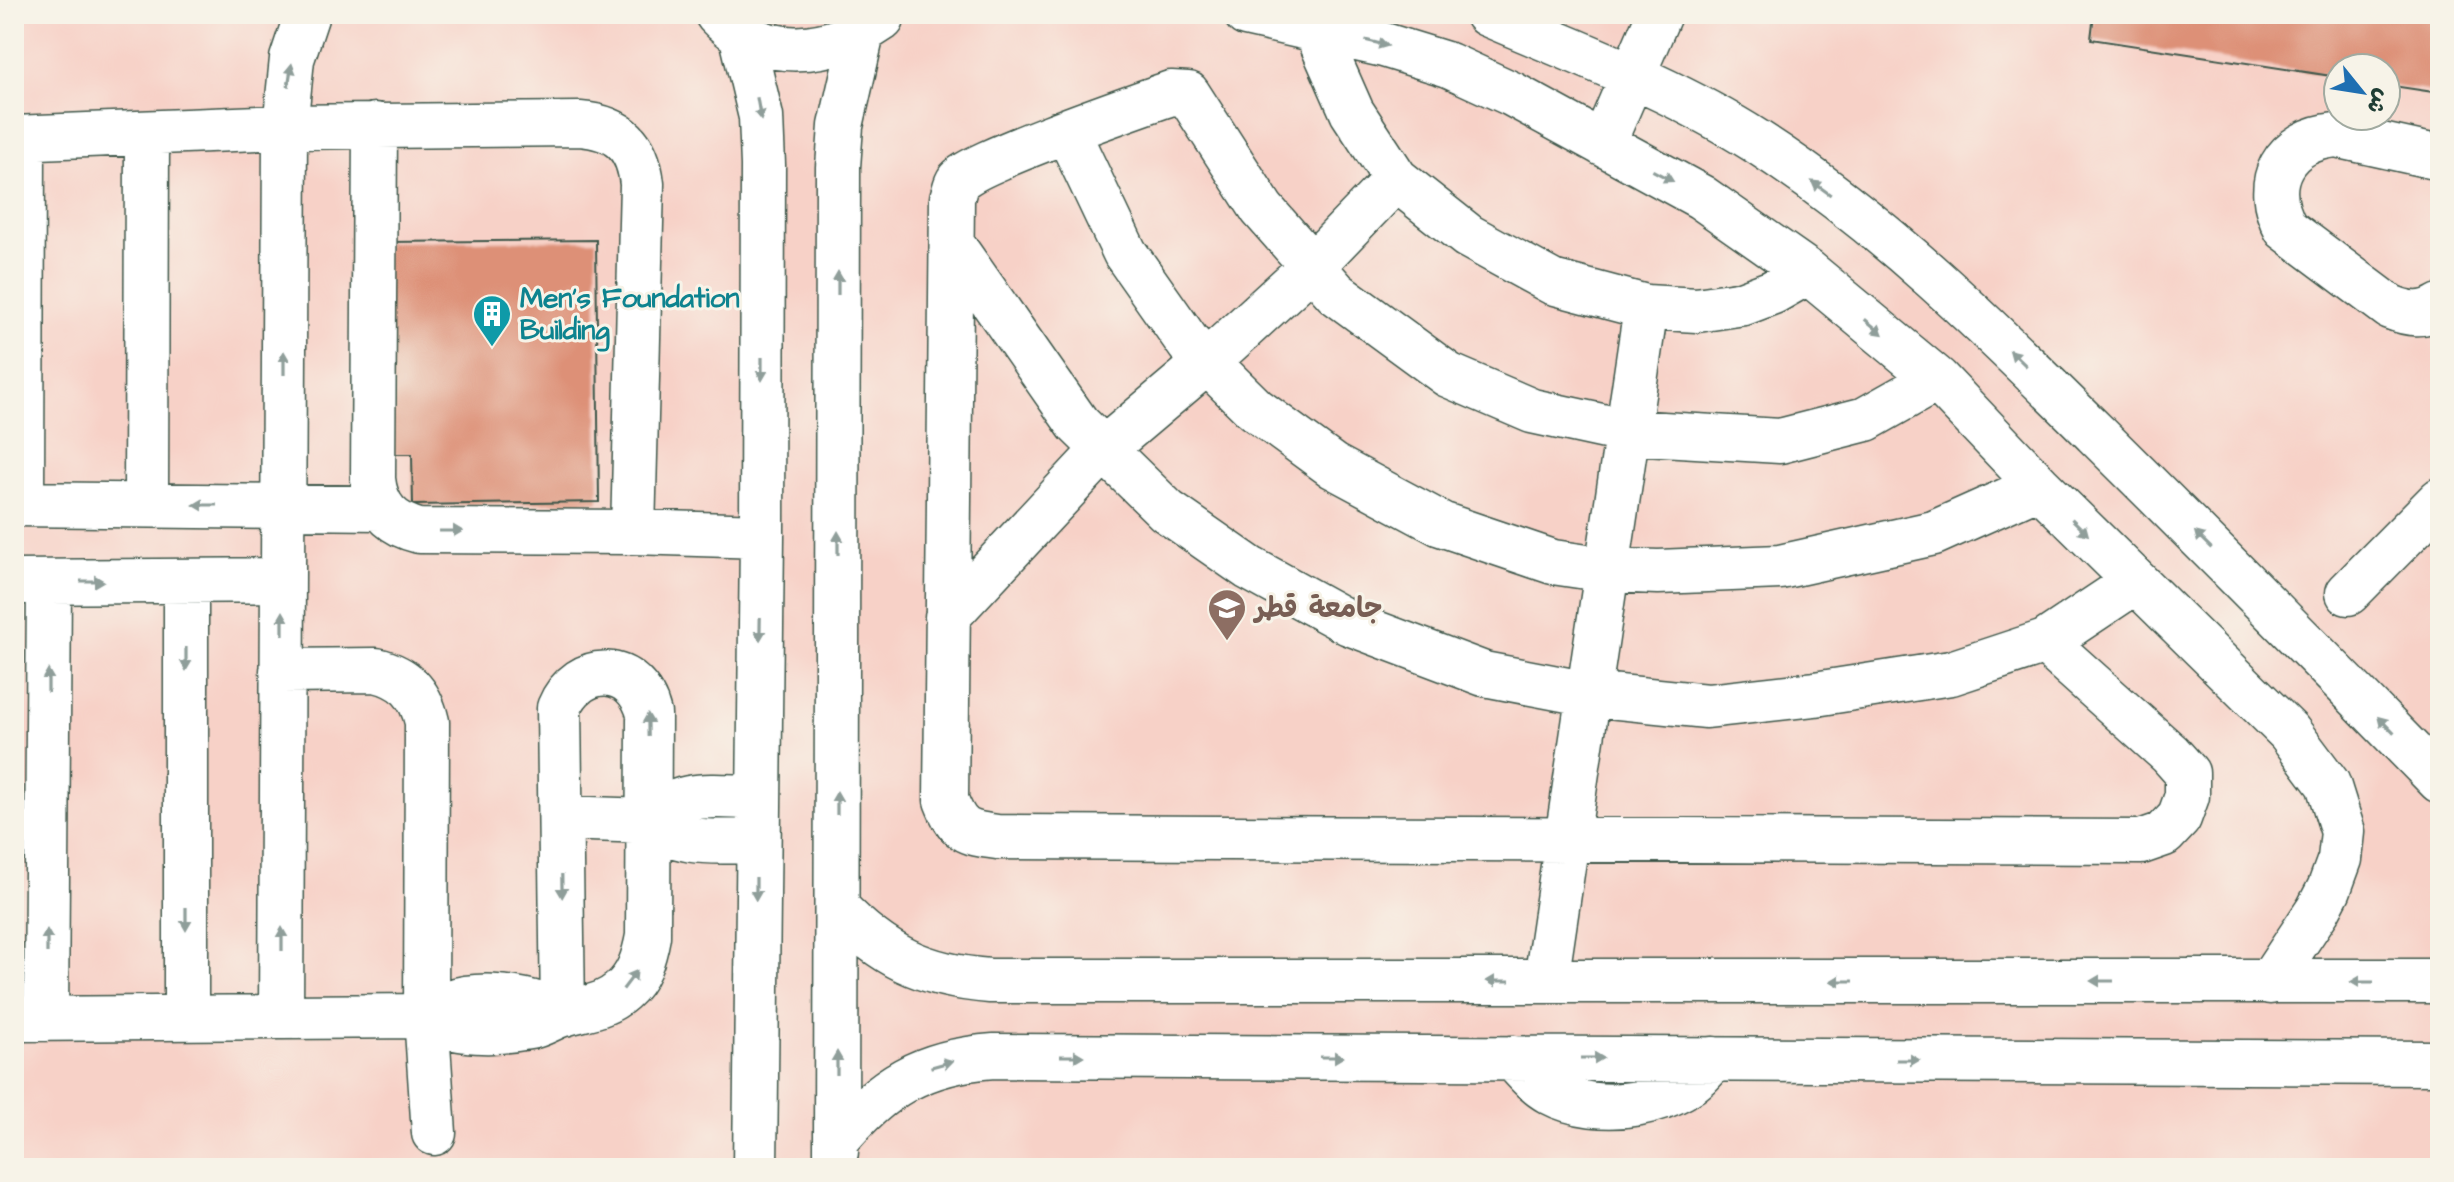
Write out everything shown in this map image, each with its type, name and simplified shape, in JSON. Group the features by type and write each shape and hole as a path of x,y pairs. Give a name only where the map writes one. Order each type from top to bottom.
{"street":[{"path":"281,1017 285,127 292,59 307,14"},
{"path":"1246,14 1384,45 1449,65 1512,94 1701,197 1808,272 1937,379 2039,486 2289,732 2328,784 2343,832 2340,859 2318,910 2270,982"},
{"path":"1487,14 1679,98 1756,141 1868,224 1936,280 2245,582 2440,781"},
{"path":"1603,144 1659,14"},
{"path":"729,24 761,42 802,49 833,44 874,23"},
{"path":"836,1155 838,167 841,126 874,23"},
{"path":"729,24 761,117 762,536 756,841 755,1168"},
{"path":"1315,28 1352,112 1396,179 1468,236 1552,282 1646,307 1697,310 1744,303 1773,292 1808,272"},
{"path":"1937,379 1866,419 1780,441 1629,432 1532,411 1448,375 1336,293 1262,209 1188,94 1171,93 975,169 958,179 952,198 946,800 953,820 972,834 1013,837 2141,842 2164,834 2179,818 2187,796 2187,773 2170,754 2045,642"},
{"path":"375,125 373,479 381,508 404,527 419,531 762,536"},
{"path":"381,508 18,504 19,138 375,125 597,125 611,130 625,140 634,153 642,184 633,532"},
{"path":"1067,131 1125,253 1189,344 1255,409 1333,466 1441,524 1553,562 1607,570 1658,572 1780,567 1934,533 2039,486"},
{"path":"146,505 147,134"},
{"path":"2440,158 2336,135 2320,136 2305,142 2282,163 2274,197 2286,229 2390,307 2404,313 2418,314 2440,306"},
{"path":"947,617 1104,449 1207,362 1312,266 1396,179"},
{"path":"952,244 1078,424 1167,511 1249,568 1349,623 1484,674 1589,694 1707,706 1815,694 1951,673 2045,642 2135,582"},
{"path":"1546,981 1646,307"},
{"path":"2348,593 2440,500"},
{"path":"283,580 31,582 30,1019 426,1016 437,1006 452,1000 473,998 534,1001 563,1014 591,1009 609,1001 637,974 648,936 649,714 645,701 629,681 604,673 589,675 576,683 565,694 559,708 563,1014"},
{"path":"186,581 186,1018"},
{"path":"282,671 376,670 405,681 423,706 427,722 426,1016 434,1133"},
{"path":"648,821 671,802 686,797 757,797"},
{"path":"561,818 648,821 659,830 684,840 756,841"},
{"path":"837,908 857,929 892,955 932,972 961,979 990,981 2440,981"},
{"path":"836,1155 867,1106 905,1078 964,1058 994,1056 2440,1063"}],"shaded area":[{"name":"جامعة قطر","path":"14,14 2440,14 2440,1168 14,1168"}],"building":[{"path":"2094,14 2440,14 2440,93 2402,87 2402,52 2322,52 2322,75 2091,39"},
{"name":"Men's Foundation Building","path":"596,240 599,502 413,505 412,454 388,454 386,242"}],"place":[{"name":"Men's Foundation Building","path":"492,348"},
{"name":"جامعة قطر","path":"1227,642"}]}
